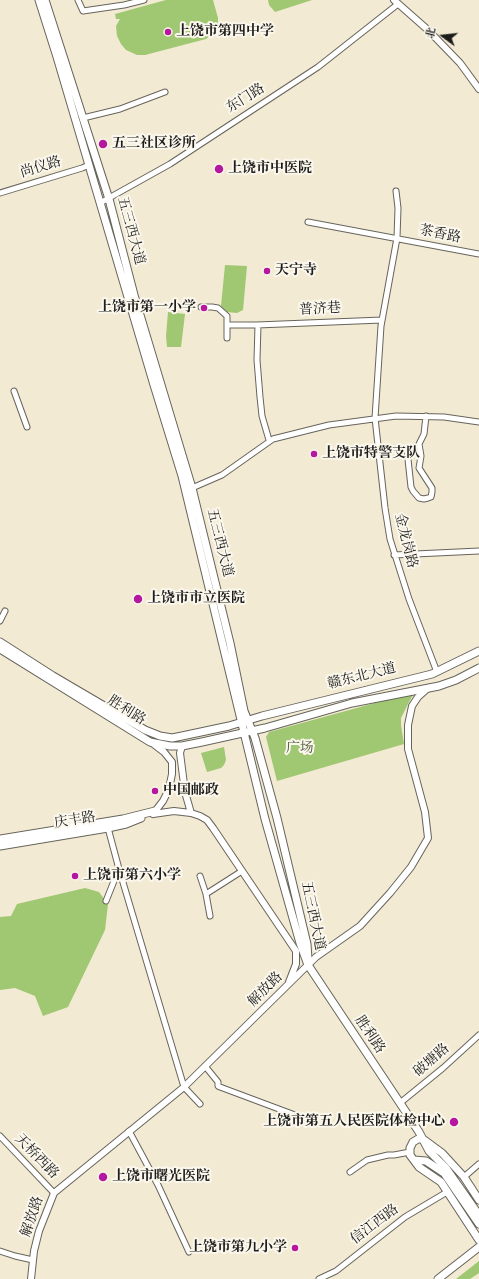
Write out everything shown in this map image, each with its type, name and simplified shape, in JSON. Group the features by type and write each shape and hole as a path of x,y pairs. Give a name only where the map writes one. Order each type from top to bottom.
{"main road":[{"name":"五三西大道","path":"39,0 182,476 245,721 256,738 307,944 308,965"},
{"name":"五三西大道","path":"45,0 109,199 134,295 192,488 230,643 244,711 245,721 243,732 265,819 300,943 308,965"},
{"name":"胜利路","path":"0,642 53,676 145,730 160,736 172,738 245,721"},
{"name":"胜利路","path":"0,649 150,742 170,746 182,746 302,718 352,703 439,686 456,680 479,668"},
{"name":"赣东北大道","path":"245,721 341,695 437,672 479,651"},
{"name":"庆丰路","path":"0,846 108,828 126,824 154,813"},
{"path":"0,839 154,813"},
{"name":"胜利路","path":"308,965 400,1103 423,1139 433,1160"},
{"path":"410,1119 414,1142"},
{"path":"479,1200 464,1177 442,1153 423,1139 418,1139 414,1142 410,1148 410,1155 418,1167 441,1182 476,1230 479,1240"},
{"path":"414,1160 433,1160 446,1168 479,1214"},
{"path":"433,1160 444,1173 479,1224"},
{"path":"438,1279 479,1246"},
{"path":"445,1279 479,1252"}],"street":[{"path":"78,0 83,11 124,5 144,0"},
{"path":"396,2 428,30 460,63 479,89"},
{"name":"东门路","path":"100,203 170,164 318,67 396,2"},
{"path":"83,118 120,109 165,92"},
{"name":"尚仪路","path":"0,193 89,165"},
{"name":"金龙岗路","path":"396,191 398,208 397,238 382,320 375,418 385,508 394,555 437,672"},
{"name":"茶香路","path":"308,222 479,254"},
{"path":"200,307 218,308 227,316 227,338"},
{"name":"普济巷","path":"228,325 382,320"},
{"path":"258,325 257,360 260,397 262,416 270,440"},
{"path":"14,391 27,427"},
{"path":"192,488 222,475 270,440 329,425 396,416 426,416 479,422"},
{"path":"407,450 410,487 419,498 424,499 431,497 432,488 419,468 421,456 419,444 424,434 426,416"},
{"path":"394,555 479,551"},
{"path":"0,621 5,611"},
{"name":"解放路","path":"31,1279 39,1231 54,1193 184,1087 316,957 360,926 411,867 428,838 425,812 409,754 407,736 409,715 412,706 418,697 428,688"},
{"path":"150,742 164,752 172,762 172,774 169,789 163,801 154,813"},
{"path":"182,746 180,753 191,813"},
{"path":"154,813 174,811 191,813 207,820 296,951 296,964 288,985"},
{"path":"108,828 184,1087 200,1104"},
{"path":"206,894 242,870"},
{"path":"200,876 206,894 210,916"},
{"path":"106,902 114,881"},
{"name":"破塘路","path":"400,1103 443,1068 479,1035"},
{"path":"205,1066 218,1082 218,1086 220,1088 303,1118"},
{"path":"129,1132 158,1185 188,1252"},
{"name":"天桥西路","path":"0,1136 54,1193"},
{"path":"350,1172 367,1160 410,1152"},
{"path":"464,1177 479,1164"},
{"name":"信江西路","path":"319,1279 336,1271 405,1217 447,1192"},
{"path":"0,1251 33,1260"}],"green space":[{"name":"上饶市第四中学","path":"166,0 213,0 218,18 218,25 206,39 145,55 137,55 126,50 117,36 116,26 120,19 116,19 115,14"},
{"path":"268,0 312,0 275,12 269,5"},
{"path":"225,265 247,266 243,310 237,313 227,312 221,306"},
{"path":"168,312 185,314 181,347 167,347 166,336"},
{"name":"广场","path":"415,692 401,718 404,744 277,781 266,737 269,732"},
{"path":"224,747 226,760 224,765 221,768 207,772 201,753"},
{"path":"85,888 99,892 108,904 105,930 68,1007 43,1016 35,996 15,988 0,990 0,917 11,916 17,904"},
{"path":"479,1261 479,1273 470,1279 456,1279"}],"place":[{"name":"上饶市第四中学","path":"168,32"},
{"name":"五三社区诊所","path":"103,144"},
{"name":"上饶市中医院","path":"219,169"},
{"name":"天宁寺","path":"267,271"},
{"name":"上饶市第一小学","path":"204,308"},
{"name":"上饶市特警支队","path":"314,454"},
{"name":"上饶市市立医院","path":"138,599"},
{"name":"中国邮政","path":"155,791"},
{"name":"上饶市第六小学","path":"75,876"},
{"name":"上饶市第五人民医院体检中心","path":"454,1122"},
{"name":"上饶市曙光医院","path":"103,1177"},
{"name":"上饶市第九小学","path":"295,1248"}]}
